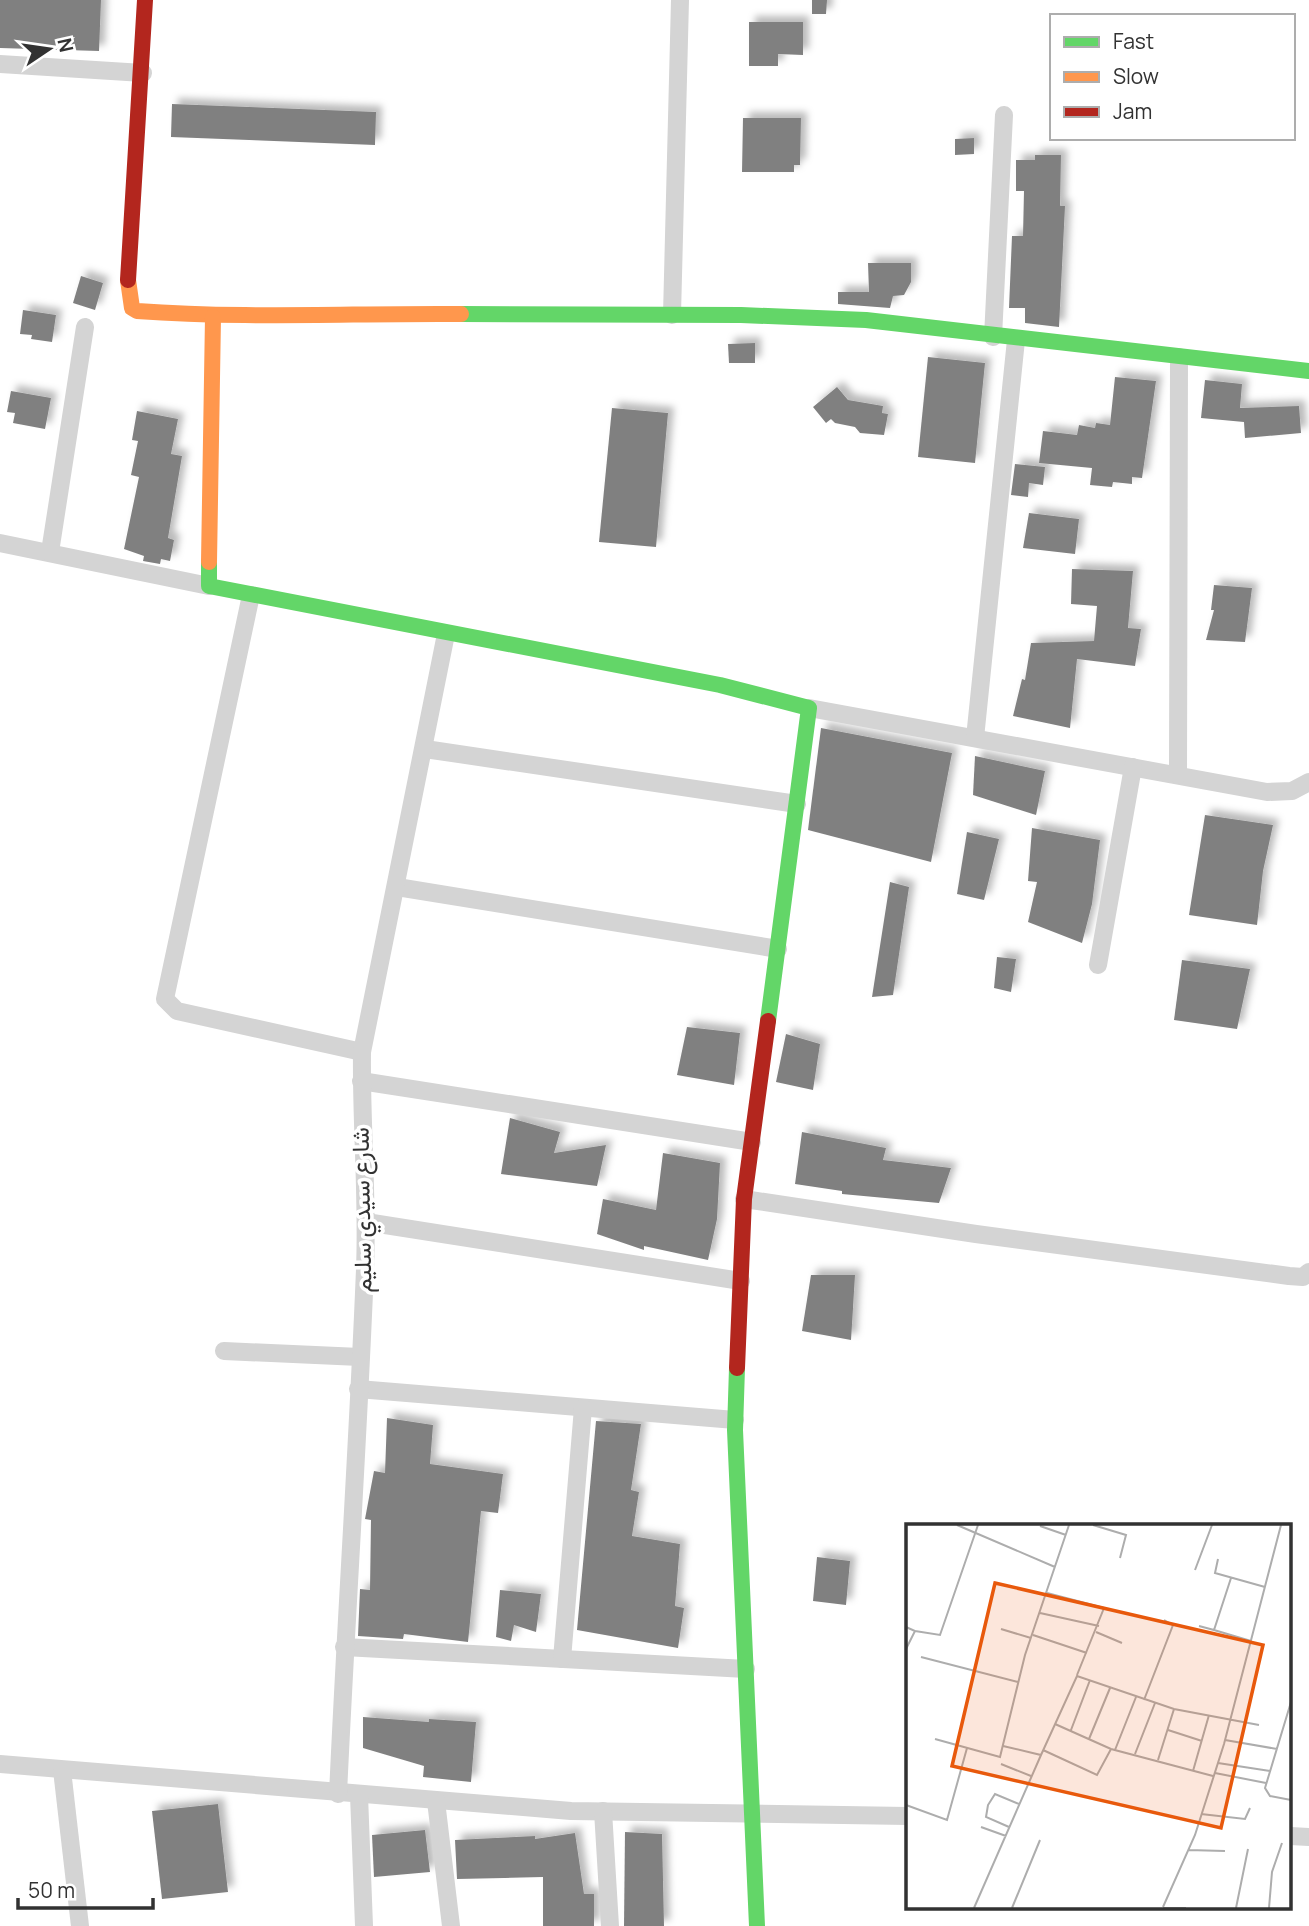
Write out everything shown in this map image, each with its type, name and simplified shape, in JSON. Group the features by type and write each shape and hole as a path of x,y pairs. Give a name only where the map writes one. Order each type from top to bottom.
{"street":[{"path":"145,0 143,73 128,284 130,300 137,311 213,317 316,313 671,315 866,320 1016,340 1309,371"},
{"path":"671,315 680,0"},
{"path":"0,64 143,73"},
{"path":"993,337 1004,115"},
{"path":"209,586 213,317"},
{"path":"50,552 85,327"},
{"path":"975,738 1016,340"},
{"path":"1178,775 1179,357"},
{"path":"0,543 446,634 720,685 809,708 1267,792 1292,790 1309,782"},
{"path":"251,595 165,999 177,1011 362,1052"},
{"name":"شارع سيدي سليم","path":"338,1794 366,1222 362,1052 446,634"},
{"path":"757,1926 735,1420 744,1199 809,708"},
{"path":"425,749 797,803"},
{"path":"1098,965 1133,767"},
{"path":"397,887 778,949"},
{"path":"361,1081 752,1142"},
{"path":"744,1199 1202,1265 1303,1277 1309,1272"},
{"path":"366,1222 741,1280"},
{"path":"224,1351 360,1357"},
{"path":"358,1390 735,1420"},
{"path":"562,1659 583,1408"},
{"path":"344,1647 746,1669"},
{"path":"0,1764 338,1794 603,1811 906,1816"},
{"path":"62,1770 80,1926"},
{"path":"359,1795 364,1926"},
{"path":"436,1801 451,1926"},
{"path":"603,1811 610,1926"}],"building":[{"path":"0,0 101,0 99,51 0,48"},
{"path":"812,0 827,0 826,14 812,14"},
{"path":"749,22 803,22 803,55 778,54 778,66 749,66"},
{"path":"172,104 376,112 375,145 171,137"},
{"path":"743,118 801,118 800,165 794,165 794,172 742,172"},
{"path":"974,138 974,154 955,155 955,139"},
{"path":"1035,155 1061,155 1060,206 1065,206 1059,327 1025,323 1025,308 1009,308 1012,236 1023,236 1024,191 1016,191 1016,160 1035,160"},
{"path":"868,263 911,263 911,282 904,295 893,296 890,308 838,304 838,292 869,292"},
{"path":"81,276 103,283 95,310 73,303"},
{"path":"23,310 56,315 52,342 31,339 32,335 20,334"},
{"path":"755,343 755,363 729,363 728,344"},
{"path":"928,357 985,363 975,463 918,457"},
{"path":"1115,377 1156,381 1142,478 1132,477 1132,484 1113,482 1112,487 1090,485 1092,468 1039,463 1043,431 1077,435 1079,425 1095,428 1096,423 1110,425"},
{"path":"1205,380 1242,384 1240,408 1299,406 1301,433 1245,438 1244,422 1201,418"},
{"path":"837,387 848,400 883,406 882,413 888,414 884,435 860,433 855,427 835,423 831,419 826,423 813,407"},
{"path":"11,391 51,398 45,429 13,423 15,413 7,412"},
{"path":"612,408 668,413 656,547 599,542"},
{"path":"137,411 178,419 171,454 182,456 168,538 174,540 170,561 161,559 160,564 143,561 144,556 124,549 139,477 131,475 138,441 132,440"},
{"path":"1015,464 1045,467 1043,485 1029,483 1028,497 1011,495"},
{"path":"1029,513 1079,519 1075,554 1023,548"},
{"path":"1072,569 1133,571 1128,628 1141,629 1135,666 1077,659 1070,728 1013,716 1022,679 1025,680 1031,643 1094,641 1097,606 1071,604"},
{"path":"1214,585 1252,588 1245,642 1206,640 1214,610 1211,610"},
{"path":"821,728 952,753 931,862 808,830"},
{"path":"975,756 1045,771 1036,815 973,795"},
{"path":"1205,815 1273,825 1263,871 1257,925 1189,915"},
{"path":"1032,828 1100,840 1092,904 1082,943 1028,922 1037,882 1028,881"},
{"path":"967,832 999,839 984,900 957,894"},
{"path":"890,882 909,887 893,995 872,997"},
{"path":"997,957 1016,959 1011,992 994,988"},
{"path":"1182,960 1250,969 1237,1029 1174,1020"},
{"path":"687,1027 740,1033 734,1085 677,1075"},
{"path":"786,1034 820,1044 813,1090 776,1082"},
{"path":"510,1118 560,1132 554,1153 606,1145 597,1186 501,1174"},
{"path":"802,1132 886,1148 883,1160 951,1168 939,1203 842,1194 842,1191 795,1184"},
{"path":"663,1153 720,1163 717,1219 708,1260 644,1246 644,1250 597,1234 603,1199 656,1210"},
{"path":"811,1275 855,1275 851,1340 802,1331"},
{"path":"387,1418 433,1425 430,1464 503,1474 498,1513 481,1511 468,1642 404,1634 403,1639 358,1636 360,1589 370,1590 371,1520 365,1519 374,1471 385,1473"},
{"path":"596,1421 641,1424 631,1490 639,1492 632,1536 680,1544 675,1606 684,1608 678,1648 577,1630"},
{"path":"817,1557 850,1561 846,1605 813,1601"},
{"path":"500,1590 541,1594 536,1632 514,1625 511,1641 496,1637"},
{"path":"363,1717 476,1722 471,1782 423,1777 424,1766 363,1748"},
{"path":"218,1804 228,1892 162,1899 152,1811"},
{"path":"425,1830 430,1872 374,1877 372,1835"},
{"path":"625,1832 662,1834 664,1926 624,1926"},
{"path":"575,1833 584,1894 594,1894 594,1926 543,1926 543,1877 457,1879 455,1840 535,1836 535,1839"}],"traffic: fast":[{"path":"461,314 741,315 866,320 1309,371"},
{"path":"209,562 209,586 720,685 809,708 768,1021"},
{"path":"737,1368 735,1430 757,1926"}],"traffic: slow":[{"path":"128,280 132,308 137,311 259,315 461,314"},
{"path":"209,562 213,317"}],"traffic: jam":[{"path":"128,280 145,0"},
{"path":"737,1368 744,1199 768,1021"}]}
